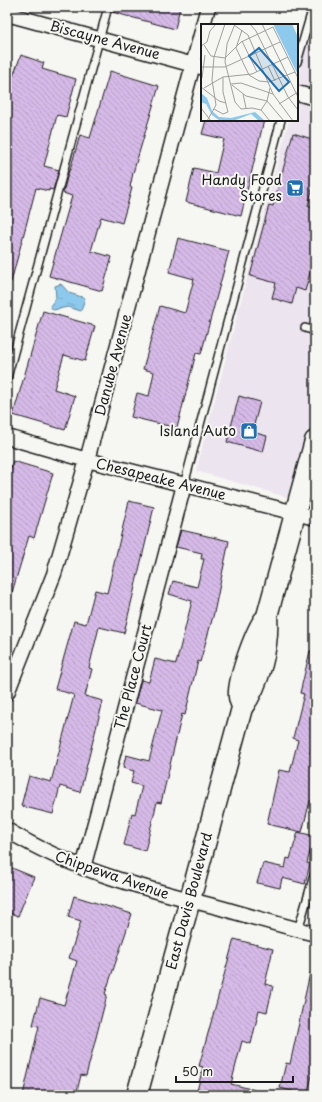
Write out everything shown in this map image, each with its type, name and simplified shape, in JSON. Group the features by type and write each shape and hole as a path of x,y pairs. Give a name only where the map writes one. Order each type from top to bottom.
{"street":[{"path":"204,24 208,7"},
{"name":"Biscayne Avenue","path":"7,14 198,66"},
{"name":"Danube Avenue","path":"7,693 54,574 198,66 201,40"},
{"path":"298,94 315,98"},
{"name":"Chesapeake Avenue","path":"7,436 87,460 315,518"},
{"name":"East Davis Boulevard","path":"137,1095 242,708 249,699 256,682 266,647 267,616 315,441"},
{"name":"The Place Court","path":"82,868 184,485"},
{"name":"Chippewa Avenue","path":"7,830 45,852 82,868 136,886 315,934"}],"lane":[{"path":"7,378 108,7"},
{"path":"298,59 313,7"},
{"path":"184,485 281,121"},
{"path":"304,328 315,331"},
{"path":"298,930 315,872"}],"shaded area":[{"path":"315,7 315,505 196,471 289,121 298,121 298,80 307,33"}],"water":[{"path":"61,284 69,293 85,298 81,311 68,307 53,310 50,306 56,298 55,286"}],"building":[{"path":"113,7 180,7 175,29 112,12"},
{"path":"21,55 44,63 42,69 76,79 66,117 57,115 44,166 59,170 53,190 49,189 49,191 36,188 11,282 7,281 7,92"},
{"path":"110,71 159,86 133,173 130,187 132,188 122,223 101,217 91,251 112,257 102,291 49,276 72,196 63,193 69,170 80,135 90,138"},
{"path":"206,121 264,121 241,216 186,202 194,168 216,173 224,139 202,134"},
{"path":"293,133 315,140 315,178 308,206 315,206 315,271 311,269 305,291 296,288 292,304 272,298 276,283 250,276 269,205 273,206"},
{"path":"178,238 229,251 201,354 196,353 177,428 131,417 137,393 149,396 154,372 143,369 160,306 185,313 194,279 169,272"},
{"path":"43,311 95,326 85,361 64,355 54,389 75,396 65,430 13,415"},
{"path":"239,396 260,402 252,432 267,436 263,452 227,442"},
{"path":"13,461 53,473 34,538 29,536 10,599 7,599 7,481"},
{"path":"129,501 154,507 124,633 99,627 89,668 92,669 85,696 103,701 80,792 60,786 53,814 21,806 29,776 51,782 74,695 55,689 74,621 86,624 95,590 107,593"},
{"path":"181,530 229,541 214,613 200,662 198,661 185,715 182,714 161,803 157,802 145,851 124,845 132,813 135,814 142,786 131,783 134,771 123,768 126,755 149,761 162,710 135,703 141,680 149,682 155,659 176,664 192,601 169,594 173,581 197,587 204,559 201,559 202,553 176,547"},
{"path":"310,651 315,651 315,733 310,753 315,754 315,802 310,801 302,832 267,824 279,770 290,772 298,740 293,738 304,694 300,693"},
{"path":"298,832 314,836 307,863 310,864 305,884 282,878 280,888 257,883 263,863 285,868 287,858 290,859"},
{"path":"7,866 34,877 18,916 7,912"},
{"path":"74,896 132,914 105,994 107,995 86,1076 81,1075 76,1095 23,1095 39,1026 33,1025 40,998 64,1005 77,961 69,958 81,921 68,917"},
{"path":"234,939 273,949 265,984 273,986 267,1012 259,1010 251,1044 242,1041 231,1084 255,1090 254,1095 196,1095 203,1067 199,1066"},
{"path":"310,973 315,974 315,1064 307,1095 280,1088 286,1063 290,1064"}],"place":[{"name":"Handy Food Stores","path":"295,188"},
{"name":"Island Auto","path":"249,431"}]}
